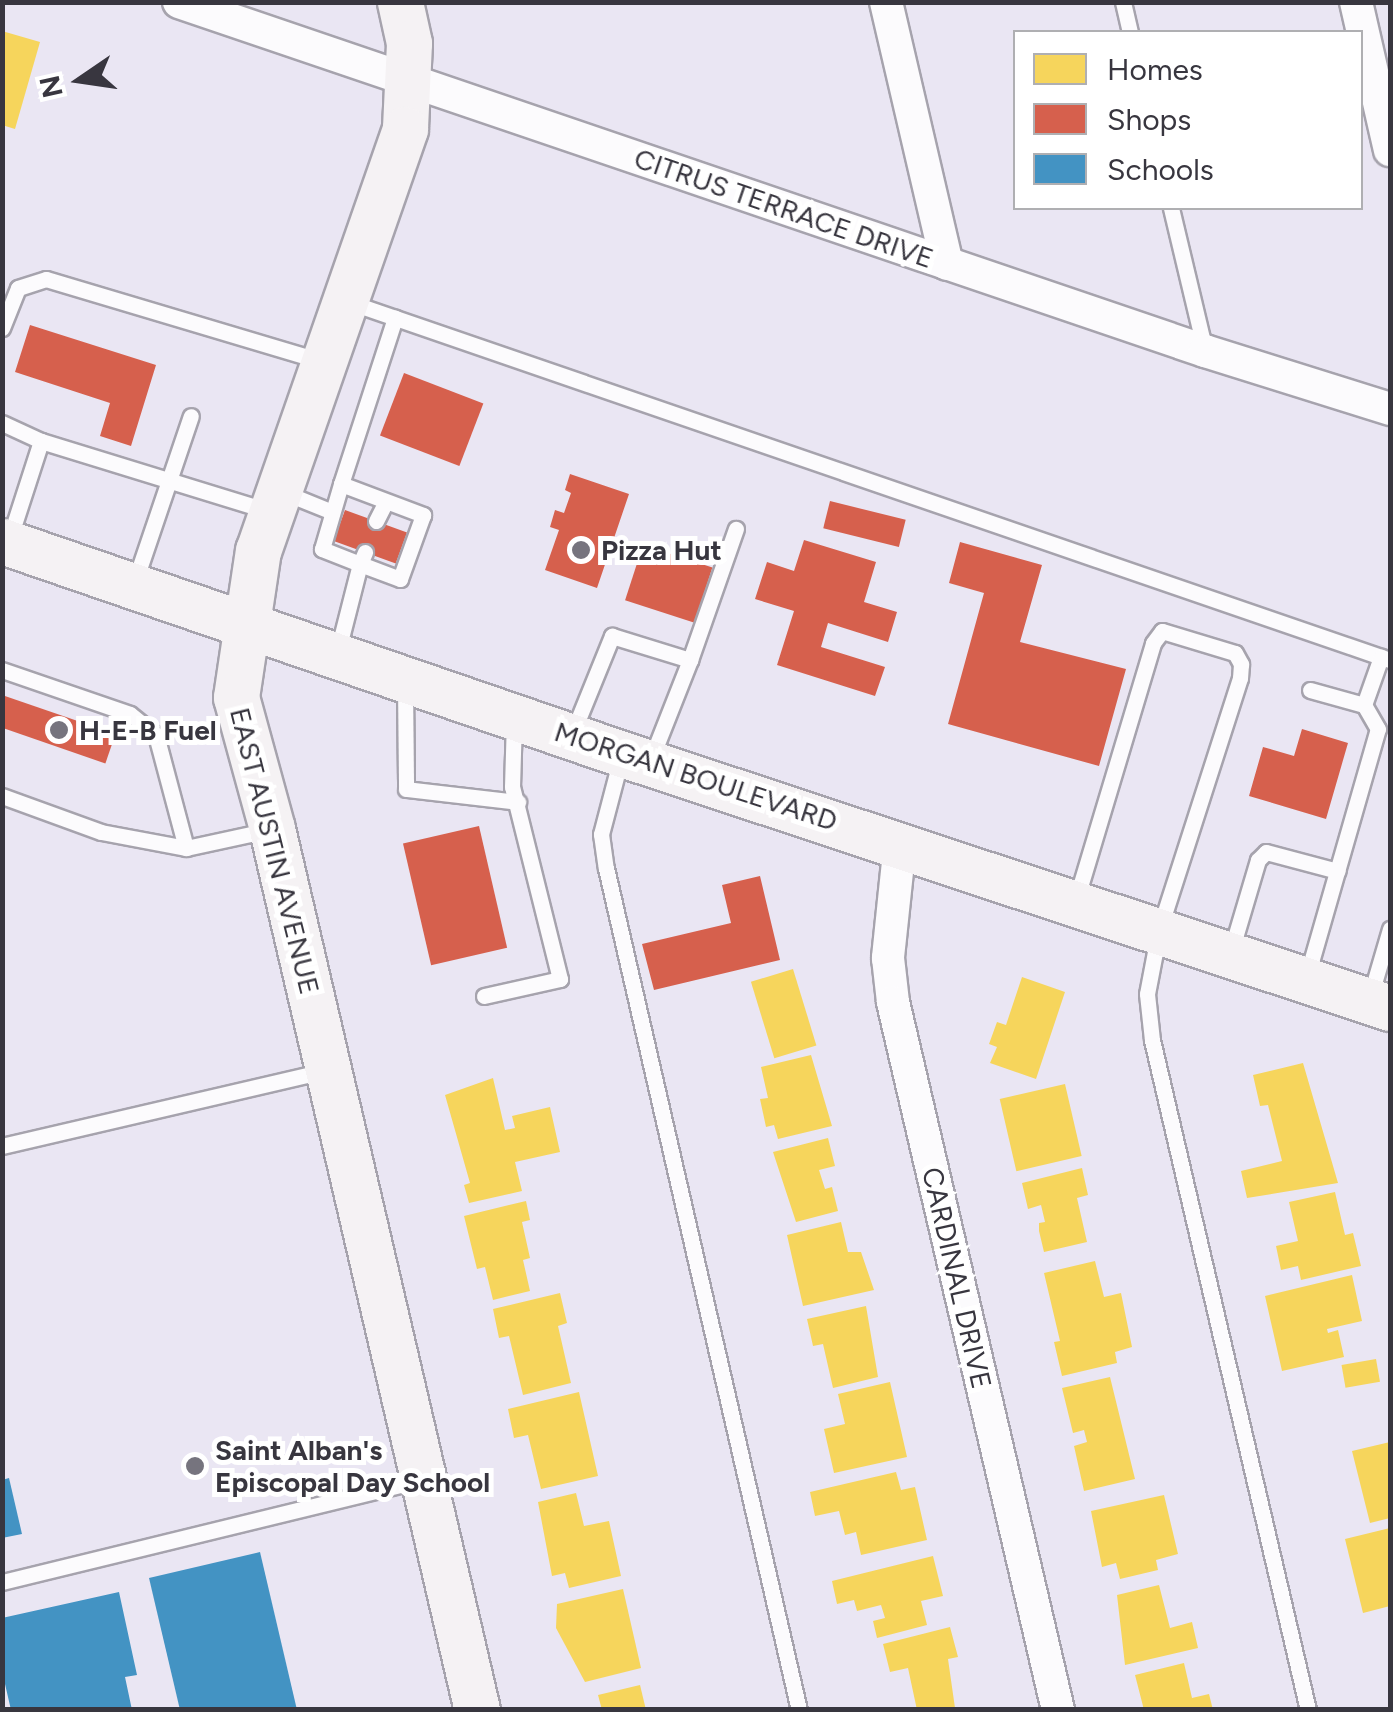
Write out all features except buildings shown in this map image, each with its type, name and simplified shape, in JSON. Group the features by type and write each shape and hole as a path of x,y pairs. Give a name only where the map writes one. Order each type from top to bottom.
{"street":[{"name":"CITRUS TERRACE DRIVE","path":"178,2 1206,352 1390,409"},
{"name":"EAST AUSTIN AVENUE","path":"400,2 409,43 406,130 258,550 236,697 272,829 477,1710"},
{"path":"886,2 947,264"},
{"path":"1356,2 1362,30"},
{"path":"1363,32 1390,150"},
{"name":"MORGAN BOULEVARD","path":"5,542 636,758 1380,1004"},
{"name":"CARDINAL DRIVE","path":"900,843 888,958 893,1002 1058,1710"}],"lane":[{"path":"1123,2 1130,30"},
{"path":"1172,210 1206,352"},
{"path":"2,328 18,288 46,279 325,362"},
{"path":"347,302 1386,659 1364,704"},
{"path":"340,484 423,515 400,579 362,558 322,549 330,511 395,318"},
{"path":"134,585 191,416"},
{"path":"2,422 41,441 170,481 330,511"},
{"path":"5,542 41,441"},
{"path":"376,521 385,502"},
{"path":"736,528 690,660 636,758 601,834 799,1710"},
{"path":"337,654 362,558"},
{"path":"1076,903 1153,643 1162,631 1235,653 1241,664 1240,678 1159,931 1146,994 1152,1040 1308,1710"},
{"path":"572,736 612,636 690,660"},
{"path":"2,670 130,714 156,735 186,848"},
{"path":"405,678 406,789 518,802"},
{"path":"1306,980 1378,729 1364,704 1310,690"},
{"path":"484,996 560,980 512,787 514,716"},
{"path":"2,796 101,832 186,848 272,829"},
{"path":"1230,954 1258,860 1266,852 1338,871"},
{"path":"1380,1004 1390,929"},
{"path":"2,1146 328,1070"},
{"path":"2,1582 424,1480"}],"place":[{"name":"Pizza Hut","path":"581,550"},
{"name":"H-E-B Fuel","path":"59,730"},
{"name":"Saint Alban's Episcopal Day School","path":"195,1466"}]}
